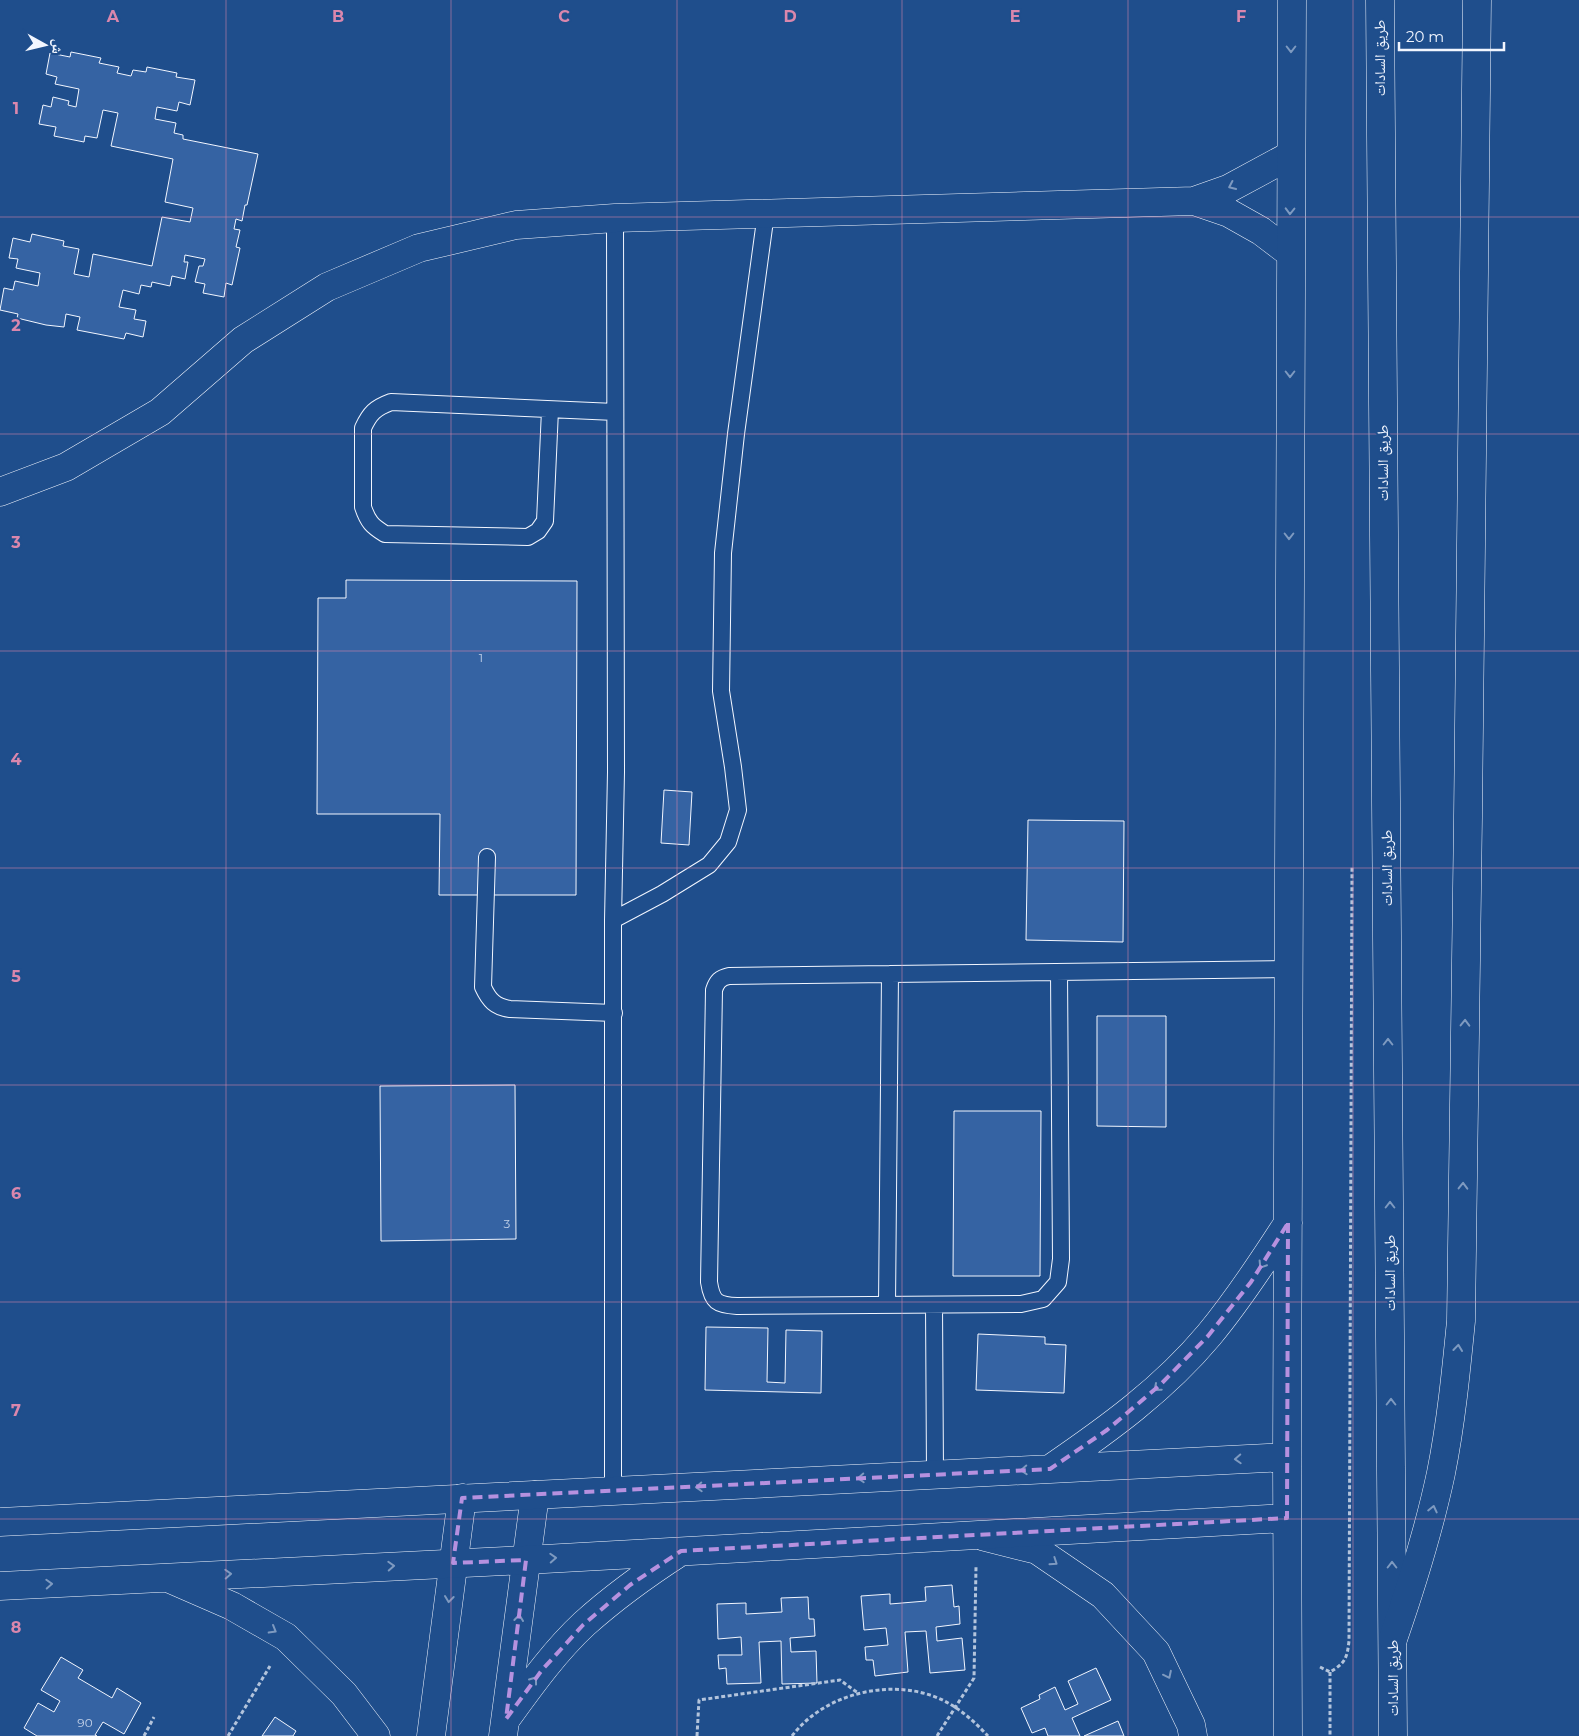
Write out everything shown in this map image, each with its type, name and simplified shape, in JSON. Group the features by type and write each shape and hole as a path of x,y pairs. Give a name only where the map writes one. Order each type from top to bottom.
{"main road":[{"path":"1288,1736 1288,969 1292,0"},
{"name":"طريق السادات","path":"1380,0 1393,1736"},
{"path":"1393,1639 1423,1547 1441,1473 1453,1397 1461,1322 1469,777 1476,0"},
{"path":"0,492 66,467 160,412 243,340 327,287 419,248 516,225 615,218 1194,201 1228,189 1291,155"},
{"path":"1194,201 1229,213 1261,230 1290,253"},
{"path":"1050,1469 1107,1430 1160,1386 1208,1336 1251,1282 1288,1223"},
{"path":"0,1522 1287,1457"},
{"path":"504,1728 535,1495"},
{"path":"431,1736 462,1498"},
{"path":"0,1586 526,1560 1287,1518"},
{"path":"976,1535 1037,1550 1103,1595 1156,1652 1191,1725 1194,1736"},
{"path":"504,1728 542,1670 583,1625 630,1585 681,1551"},
{"path":"167,1577 232,1606 286,1638 344,1694 376,1736"}],"lane":[{"path":"613,920 662,894 709,865 728,842 738,810 721,691 723,553 736,434 766,213"},
{"path":"613,1491 613,920 616,772 615,218"},
{"path":"550,410 545,521 538,531 528,537 385,534 375,528 367,519 363,507 363,428 368,416 378,407 390,402 615,412"},
{"path":"487,857 483,987 493,1003 501,1008 510,1009 614,1013"},
{"path":"1059,972 1061,1259 1058,1282 1043,1299 1021,1304 722,1306 711,1296 709,1282 714,990 716,982 722,978 729,976 1288,969"},
{"path":"887,1305 890,974"},
{"path":"934,1305 935,1474"}],"path":[{"path":"938,1736 974,1678 976,1535"},
{"path":"228,1736 286,1638"},
{"path":"1330,1672 1330,1736"},
{"path":"697,1736 699,1700 840,1680 859,1693"},
{"path":"792,1736 814,1714 835,1701 859,1693 883,1689 908,1690 933,1696 955,1707 975,1722 988,1736"},
{"path":"144,1736 154,1718"}],"highlighted area":[{"path":"1288,1223 1287,1518 681,1551 630,1585 583,1625 542,1670 506,1719 526,1560 453,1563 462,1498 1050,1469 1107,1430 1160,1385 1208,1336 1251,1282"}],"building":[{"path":"71,52 101,58 99,63 119,67 117,73 131,76 133,70 146,72 147,67 177,73 176,77 195,80 190,105 179,102 177,111 157,107 155,119 176,123 174,133 183,135 183,139 258,154 242,221 236,219 234,229 240,230 236,247 240,248 232,285 226,283 224,297 203,293 205,284 195,282 199,266 203,266 205,259 185,255 184,262 188,262 185,279 172,276 170,286 152,282 151,287 141,285 139,294 123,290 119,307 136,310 134,319 146,321 143,337 126,333 124,339 77,330 80,317 66,314 64,327 17,318 18,314 0,310 4,288 13,290 15,281 38,286 40,273 16,268 18,259 9,258 13,238 30,242 32,234 64,241 63,246 79,249 74,274 89,277 93,254 152,266 162,217 190,222 193,208 165,202 173,159 111,146 118,113 103,110 97,138 85,136 84,142 54,136 56,127 39,124 43,105 51,107 53,97 69,101 68,105 76,107 79,89 55,84 57,77 46,74 50,53 70,57"},
{"path":"346,580 577,581 576,895 439,895 440,814 317,814 318,598 346,598"},
{"path":"664,790 692,792 689,845 661,843"},
{"path":"1028,820 1124,821 1123,942 1026,940"},
{"path":"1097,1016 1166,1016 1166,1127 1097,1126"},
{"path":"515,1085 516,1239 381,1241 380,1086"},
{"path":"954,1111 1041,1111 1040,1276 953,1276"},
{"path":"706,1327 768,1328 767,1382 785,1383 786,1330 822,1331 821,1393 705,1390"},
{"path":"978,1334 1045,1337 1045,1344 1066,1345 1064,1393 976,1390"},
{"path":"952,1585 954,1607 959,1606 960,1624 936,1627 937,1641 962,1638 965,1670 930,1673 926,1631 905,1632 908,1672 875,1676 873,1660 866,1660 865,1647 888,1645 886,1628 864,1630 861,1596 890,1594 890,1604 926,1601 925,1587"},
{"path":"808,1597 809,1619 814,1619 815,1636 790,1638 791,1652 816,1651 817,1683 782,1684 781,1641 759,1642 761,1683 727,1684 726,1668 719,1669 718,1655 742,1655 741,1637 718,1639 717,1604 746,1603 746,1614 782,1612 781,1598"},
{"path":"61,1657 83,1670 78,1678 112,1698 117,1688 141,1703 124,1734 103,1722 95,1735 97,1736 37,1736 24,1728 38,1703 54,1712 60,1701 41,1690"},
{"path":"1096,1668 1111,1700 1072,1718 1080,1736 1048,1736 1045,1728 1032,1733 1021,1708 1040,1699 1039,1695 1055,1687 1065,1710 1078,1704 1068,1681"},
{"path":"275,1717 296,1731 293,1736 262,1736"},
{"path":"1118,1721 1124,1736 1084,1736"}]}
